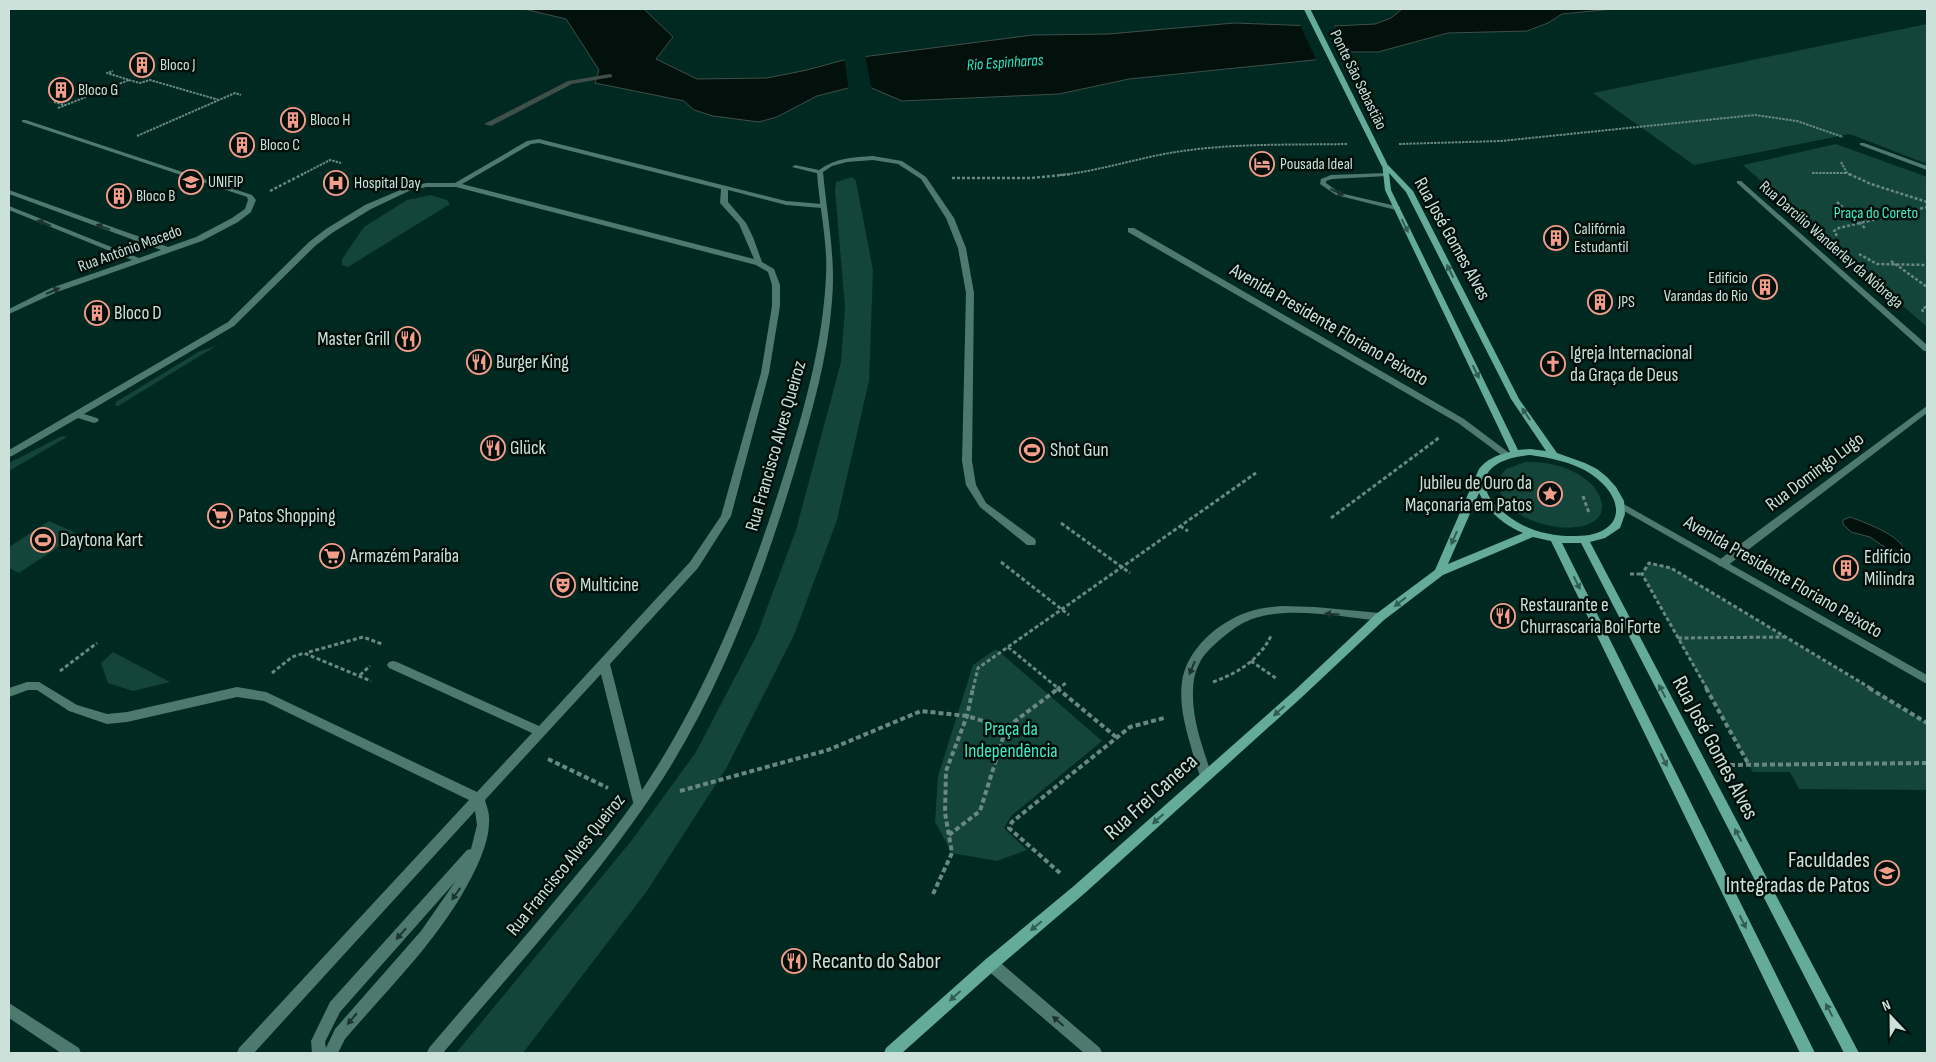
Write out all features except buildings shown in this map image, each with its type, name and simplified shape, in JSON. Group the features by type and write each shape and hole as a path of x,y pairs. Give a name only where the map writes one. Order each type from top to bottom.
{"main road":[{"name":"Ponte São Sebastião","path":"1307,9 1384,164"},
{"name":"Rua José Gomes Alves","path":"1384,164 1388,190 1511,454"},
{"name":"Rua José Gomes Alves","path":"1384,164 1409,191 1516,399 1553,455"},
{"path":"1481,478 1484,494 1496,512 1532,533 1555,539 1584,540 1610,532 1617,524 1621,515 1620,505 1610,486 1599,476 1570,460 1553,455 1530,452 1511,454"},
{"name":"Rua Frei Caneca","path":"1439,572 1484,470 1492,461 1511,454"},
{"name":"Rua Frei Caneca","path":"891,1053 991,964 1080,890 1298,694 1380,617 1439,572 1532,533"},
{"path":"1555,539 1808,1053"},
{"name":"Rua José Gomes Alves","path":"1584,540 1852,1053"}],"street":[{"path":"24,121 250,196 252,200"},
{"path":"456,185 528,142 539,141 786,203 822,206"},
{"path":"1862,144 1927,168"},
{"path":"795,167 820,172 830,165 846,160 873,158 900,162 924,178 950,218 962,248 970,293 967,461 971,486 983,505 1031,542"},
{"name":"Rua Francisco Alves Queiroz","path":"434,1053 621,829 676,745 719,662 752,584 816,386 828,316 831,272 822,206 820,172"},
{"path":"1386,175 1330,177 1323,180 1323,184 1347,197 1397,208"},
{"name":"Rua Darcílio Wanderley da Nóbrega","path":"1739,182 1927,349"},
{"path":"9,454 79,415 231,324 312,244 328,231 382,199 407,189 426,185 456,185 758,263 771,271 776,285 776,306 765,373 726,516 694,565 244,1053"},
{"path":"724,187 724,203 739,216 745,225 758,263"},
{"path":"9,192 165,249"},
{"name":"Rua Antônio Macedo","path":"9,312 54,290 165,249 199,239 218,230 248,210 252,200"},
{"path":"9,208 138,260"},
{"name":"Avenida Presidente Floriano Peixoto","path":"1131,230 1461,421 1511,454"},
{"name":"Rua Domingo Lugo","path":"1724,563 1927,409"},
{"path":"79,415 94,420"},
{"name":"Avenida Presidente Floriano Peixoto","path":"1620,505 1927,680"},
{"path":"1206,776 1188,717 1189,670 1202,649 1227,628 1251,615 1281,610 1380,617"},
{"path":"604,664 639,802"},
{"path":"393,665 541,732"},
{"path":"9,693 28,686 39,686 73,708 107,720 237,692 266,697 479,799"},
{"path":"331,1053 340,1034 428,932 460,889 479,845 484,823 479,799"},
{"path":"319,1053 318,1041 335,1007 479,845"},
{"path":"991,964 1094,1053"},
{"path":"9,1010 74,1053"}],"path":[{"path":"113,71 107,73 140,84 150,80 219,100"},
{"path":"24,121 129,80"},
{"path":"108,148 235,93 240,94"},
{"path":"54,102 65,105"},
{"path":"252,200 330,160 341,164"},
{"path":"1841,162 1847,173"},
{"path":"1812,173 1847,173 1871,184 1927,202"},
{"path":"1837,202 1866,229"},
{"path":"1841,239 1835,234 1836,230 1927,207"},
{"path":"1854,251 1871,262 1898,265 1927,265"},
{"path":"1891,260 1927,287"},
{"path":"1927,306 1922,310 1927,316"},
{"path":"1331,518 1461,421"},
{"path":"1570,460 1598,537"},
{"path":"933,894 952,853 945,813 946,771 967,716 978,668 1256,473"},
{"path":"1061,523 1130,573"},
{"path":"1180,526 1188,531"},
{"path":"1001,562 1069,615"},
{"path":"1749,765 1642,574 1649,563 1671,568 1927,723"},
{"path":"1188,684 1214,682 1230,676 1251,661 1266,647 1271,635 1268,613"},
{"path":"248,694 292,657 363,637 390,648"},
{"path":"1678,638 1785,637"},
{"path":"39,686 98,642"},
{"path":"1008,647 1116,737"},
{"path":"306,653 377,683"},
{"path":"1251,661 1298,694"},
{"path":"948,836 980,811 1006,728 1066,683"},
{"path":"525,748 639,802 828,750 921,711 967,716 1006,728"},
{"path":"1080,890 1009,828 1012,822 1130,727 1163,718 1188,717"},
{"path":"1702,765 1927,763"}],"green space":[{"path":"1927,24 1927,164 1850,134 1694,165 1593,93"},
{"name":"Praça do Coreto","path":"1836,144 1927,177 1927,327 1743,165"},
{"path":"852,177 856,181 873,270 869,381 837,520 794,635 727,767 647,891 523,1053 456,1053 632,840 696,752 757,635 796,530 841,362 845,307 835,190 836,182"},
{"path":"431,195 447,200 450,204 348,267 342,265 342,259 364,227 407,200"},
{"path":"216,346 118,406 115,405 116,402 200,351"},
{"path":"62,436 67,437 9,471 9,463"},
{"path":"1525,462 1559,466 1575,472 1589,482 1601,498 1602,505 1598,518 1586,525 1569,528 1549,526 1529,519 1513,509 1502,495 1499,478 1506,469"},
{"name":"Daytona Kart","path":"49,521 78,534 19,573 9,568 9,547"},
{"path":"1649,563 1671,568 1927,723 1927,790 1799,789 1790,772 1753,772 1642,574"},
{"name":"Praça da Independência","path":"996,649 1102,741 1011,816 1004,828 1027,850 997,861 952,853 935,822 938,776 973,665"},
{"path":"113,652 170,682 133,691 108,683 101,663"}],"water":[{"path":"524,9 644,9 673,37 656,59 697,79 767,78 851,58 856,86 817,96 777,117 759,122 713,116 694,110 684,101 595,83 599,70 566,19"},
{"path":"1402,9 1612,9 1562,14 1548,23 1527,31 1448,33 1378,52 1347,52 1334,26 1375,24 1391,18"},
{"name":"Rio Espinharas","path":"1234,23 1315,26 1329,55 1314,60 1129,79 1059,94 902,101 867,86 862,57 1033,35 1108,34"},
{"path":"1850,517 1887,533 1903,547 1898,551 1889,550 1870,537 1851,532 1843,524 1843,520"}],"pier":[{"path":"1299,22 1333,24 1349,55 1331,56 1317,62"},
{"path":"852,55 854,57 865,55 872,91 859,87 856,71 858,87 849,90 844,57"}],"waterway":[{"path":"488,124 570,82 610,76"}],"place":[{"name":"Bloco J","path":"142,65"},
{"name":"Bloco G","path":"61,90"},
{"name":"Bloco H","path":"293,120"},
{"name":"Bloco C","path":"242,145"},
{"name":"Pousada Ideal","path":"1262,164"},
{"name":"UNIFIP","path":"191,182"},
{"name":"Hospital Day","path":"336,183"},
{"name":"Bloco B","path":"119,196"},
{"name":"Califórnia Estudantil","path":"1556,238"},
{"name":"Edifício Varandas do Rio","path":"1765,287"},
{"name":"JPS","path":"1600,302"},
{"name":"Bloco D","path":"97,313"},
{"name":"Master Grill","path":"408,339"},
{"name":"Burger King","path":"479,362"},
{"name":"Igreja Internacional da Graça de Deus","path":"1553,364"},
{"name":"Glück","path":"493,448"},
{"name":"Shot Gun","path":"1032,450"},
{"name":"Jubileu de Ouro da Maçonaria em Patos","path":"1550,494"},
{"name":"Patos Shopping","path":"220,516"},
{"name":"Daytona Kart","path":"43,540"},
{"name":"Armazém Paraíba","path":"332,556"},
{"name":"Edifício Milindra","path":"1846,568"},
{"name":"Multicine","path":"563,585"},
{"name":"Restaurante e Churrascaria Boi Forte","path":"1503,616"},
{"name":"Faculdades Integradas de Patos","path":"1887,873"},
{"name":"Recanto do Sabor","path":"794,961"}]}
